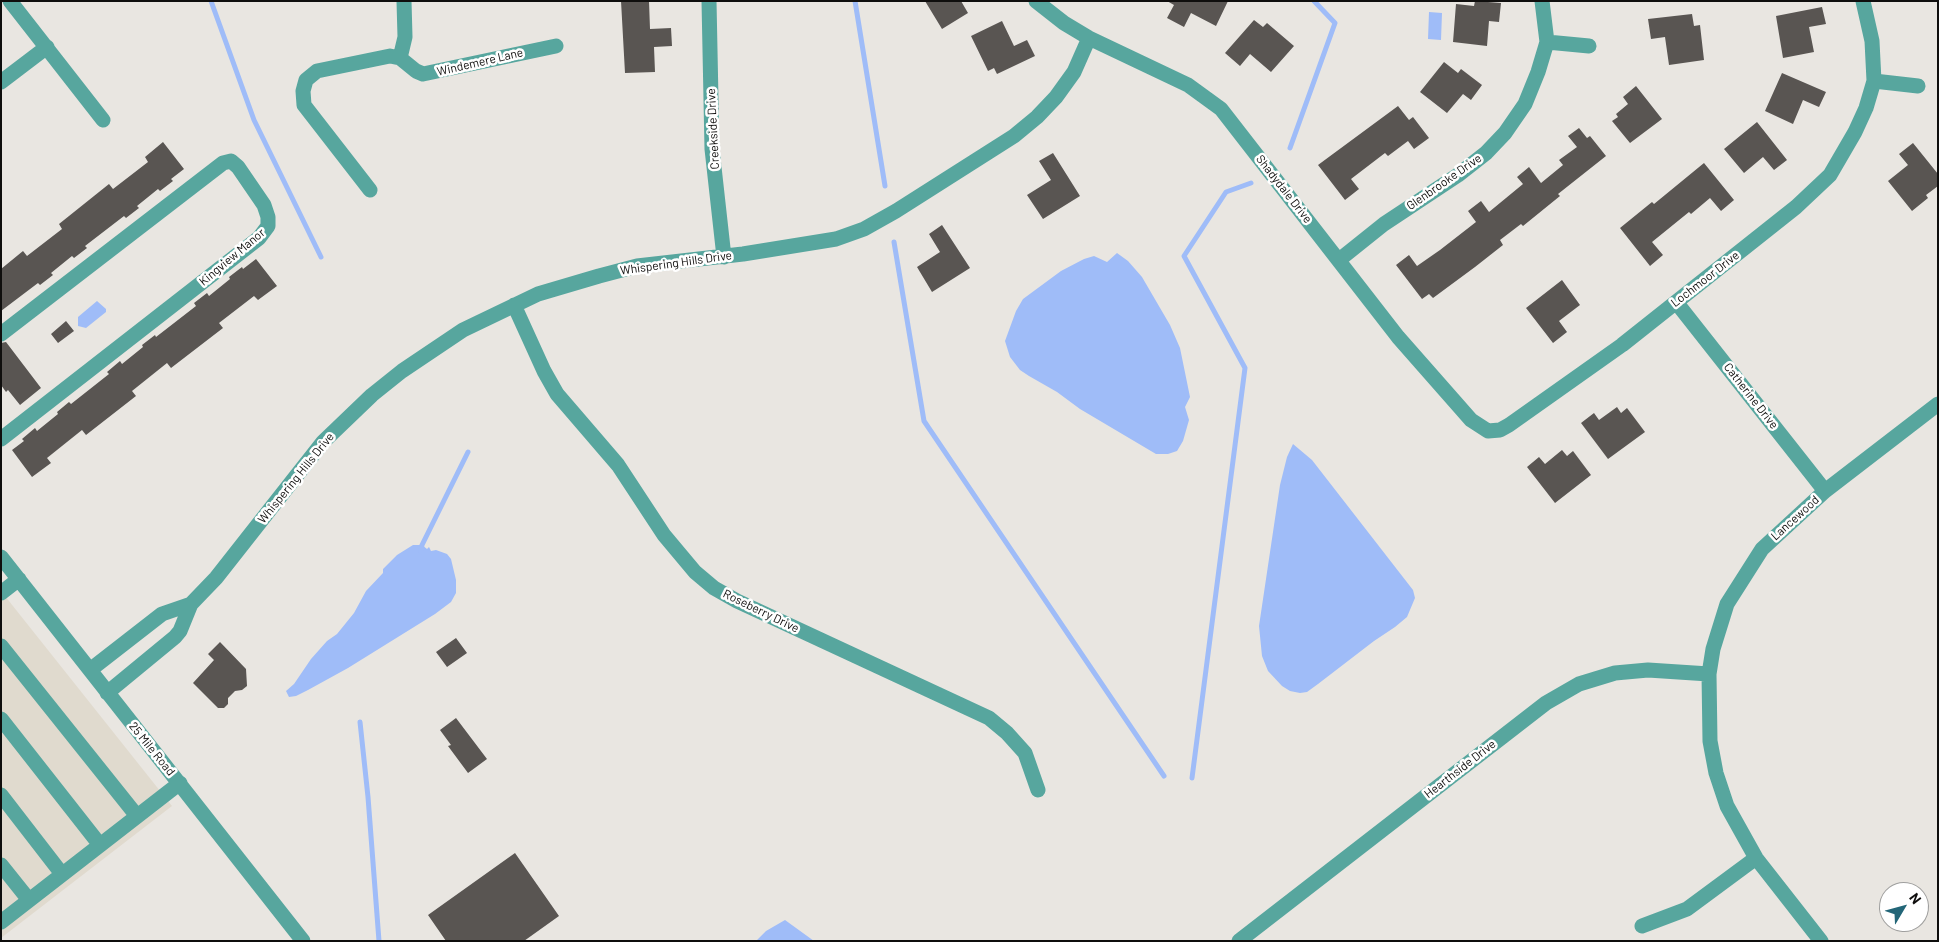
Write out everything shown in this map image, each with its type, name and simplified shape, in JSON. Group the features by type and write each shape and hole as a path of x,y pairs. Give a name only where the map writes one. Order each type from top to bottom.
{"street":[{"path":"10,1 103,120"},
{"path":"370,190 304,105 303,91 306,80 317,71 390,56 400,58 405,37 404,1"},
{"name":"Creekside Drive","path":"709,1 712,149 724,257"},
{"name":"Shadydale Drive","path":"1036,1 1064,23 1089,38 1188,85 1221,109 1398,337 1471,420 1488,431"},
{"name":"Glenbrooke Drive","path":"1339,260 1384,224 1458,175 1499,140 1525,104 1538,72 1547,42 1542,1"},
{"name":"Lochmoor Drive","path":"1488,431 1500,430 1509,425 1622,345 1796,207 1830,175 1855,132 1866,108 1874,81 1872,41 1863,1"},
{"name":"Whispering Hills Drive","path":"107,693 180,632 192,604 216,578 323,442 372,395 402,371 448,340 463,330 514,305 555,288 637,266 724,257 836,239 864,229 896,211 1014,136 1037,117 1056,97 1074,72 1089,38"},
{"path":"1547,42 1589,46"},
{"name":"Windemere Lane","path":"400,58 416,71 423,74 556,46"},
{"path":"1,82 46,48"},
{"path":"1874,81 1918,86"},
{"name":"Kingview Manor","path":"1,334 223,163 230,160 238,166 264,205 268,217 268,226 259,238 1,439"},
{"name":"Catherine Drive","path":"1676,302 1825,491"},
{"name":"Roseberry Drive","path":"514,305 544,371 557,394 618,465 664,534 695,572 714,588 737,601 989,718 1007,733 1025,754 1038,790"},
{"name":"Lancewood","path":"1821,941 1756,858 1727,806 1716,773 1710,741 1709,674 1713,649 1727,604 1762,549 1825,491 1938,404"},
{"name":"25 Mile Road","path":"1,557 303,941"},
{"path":"1,593 19,579"},
{"name":"Whispering Hills Drive","path":"90,670 162,614 192,604"},
{"path":"1,646 137,816"},
{"name":"Hearthside Drive","path":"1239,941 1546,703 1579,684 1615,674 1648,670 1709,674"},
{"path":"1,719 100,845"},
{"path":"1,922 180,783"},
{"path":"1,795 62,874"},
{"path":"1642,926 1687,909 1756,858"},
{"path":"1,865 29,900"}],"shaded area":[{"path":"1,591 172,806 1,938"}],"water":[{"path":"1429,12 1442,13 1441,40 1428,39"},
{"path":"1117,253 1128,261 1142,277 1170,325 1180,348 1190,397 1185,407 1189,420 1183,441 1177,451 1168,454 1156,454 1080,409 1057,392 1020,370 1010,357 1005,341 1016,311 1023,299 1061,271 1084,259 1094,256 1107,262"},
{"path":"97,301 106,309 106,312 86,328 78,326 78,317"},
{"path":"1293,444 1312,460 1413,590 1415,598 1407,617 1395,627 1307,692 1300,693 1290,691 1282,686 1268,671 1262,656 1259,626 1280,485 1287,457"},
{"path":"413,545 422,545 427,549 429,547 431,551 436,550 447,554 451,559 456,580 456,593 451,602 348,668 296,696 289,697 286,691 294,684 311,659 327,641 337,634 354,613 366,591 383,573 383,569 397,555"},
{"path":"785,920 814,941 756,941 766,931"}],"building":[{"path":"621,1 649,1 650,29 671,28 672,46 654,47 655,72 625,73"},
{"path":"925,1 961,1 968,13 942,29"},
{"path":"1167,1 1228,1 1216,26 1191,13 1184,27 1167,18 1174,5"},
{"path":"1475,1 1501,3 1499,22 1489,21 1487,46 1453,42 1456,4 1474,6"},
{"path":"1822,7 1826,24 1809,27 1814,52 1783,58 1776,16"},
{"path":"1692,14 1694,26 1700,25 1704,60 1669,65 1665,37 1651,39 1648,19"},
{"path":"1254,20 1263,27 1267,23 1294,46 1271,72 1250,54 1240,66 1225,53"},
{"path":"1002,21 1014,46 1027,40 1035,56 997,74 994,68 988,71 971,36"},
{"path":"1444,62 1458,73 1461,69 1482,85 1471,100 1463,94 1447,113 1420,92"},
{"path":"1782,73 1826,92 1819,107 1803,100 1793,124 1765,111"},
{"path":"1636,86 1662,119 1630,143 1612,121 1618,117 1616,114 1628,104 1623,97"},
{"path":"1398,106 1409,120 1413,117 1429,138 1414,149 1408,141 1388,156 1385,153 1351,179 1359,189 1345,200 1318,165"},
{"path":"1757,122 1787,160 1774,170 1763,157 1744,173 1724,149"},
{"path":"1579,128 1587,138 1590,136 1606,156 1558,194 1560,196 1523,226 1521,224 1500,240 1503,245 1475,267 1433,298 1429,294 1422,299 1396,265 1409,255 1417,266 1440,250 1476,222 1468,211 1481,201 1489,212 1523,184 1517,177 1529,167 1541,183 1563,165 1559,160 1577,147 1568,136"},
{"path":"163,142 184,169 171,179 173,181 160,191 158,189 137,206 139,208 126,218 124,216 85,246 87,248 74,258 72,256 51,273 53,275 40,285 38,283 1,311 1,269 23,251 27,256 62,229 59,224 109,184 113,189 148,162 145,157"},
{"path":"1913,143 1938,174 1938,186 1926,195 1928,198 1912,211 1888,181 1908,165 1899,154"},
{"path":"1053,153 1080,196 1043,219 1027,195 1051,180 1039,161"},
{"path":"1704,163 1734,200 1721,211 1710,198 1691,214 1689,212 1652,242 1663,255 1650,266 1620,228 1652,202 1654,204"},
{"path":"942,225 970,268 932,292 917,267 940,252 929,234"},
{"path":"256,259 277,286 258,300 254,296 219,323 223,328 171,368 167,363 132,391 136,396 86,435 82,430 47,458 51,463 32,477 12,450 24,441 22,439 35,428 37,431 58,414 57,412 69,402 71,404 109,374 107,372 120,361 122,364 143,347 142,345 155,335 156,337 196,306 194,303 207,293 209,296 230,279 229,277"},
{"path":"1562,280 1580,305 1559,321 1567,332 1553,343 1526,308"},
{"path":"66,321 74,331 58,343 51,334"},
{"path":"6,342 41,388 20,405 8,390 6,392 1,385 1,343"},
{"path":"1617,407 1621,413 1627,408 1645,432 1608,459 1581,423 1594,413 1599,420"},
{"path":"1562,450 1567,456 1573,451 1591,475 1555,503 1527,467 1539,457 1545,464"},
{"path":"456,638 467,653 447,667 436,652"},
{"path":"220,642 246,669 247,686 242,690 235,691 228,698 228,704 224,708 218,708 193,683 214,660 208,654"},
{"path":"456,718 487,759 468,773 448,746 451,745 440,730"},
{"path":"515,853 559,916 524,941 446,941 428,915"}],"waterway":[{"path":"211,1 254,120 321,257"},
{"path":"855,1 885,186"},
{"path":"1290,148 1335,23 1314,1"},
{"path":"1192,778 1245,368 1184,256 1226,192 1251,183"},
{"path":"894,242 924,421 1164,776"},
{"path":"421,551 422,545 468,452"},
{"path":"360,722 379,941"}]}
